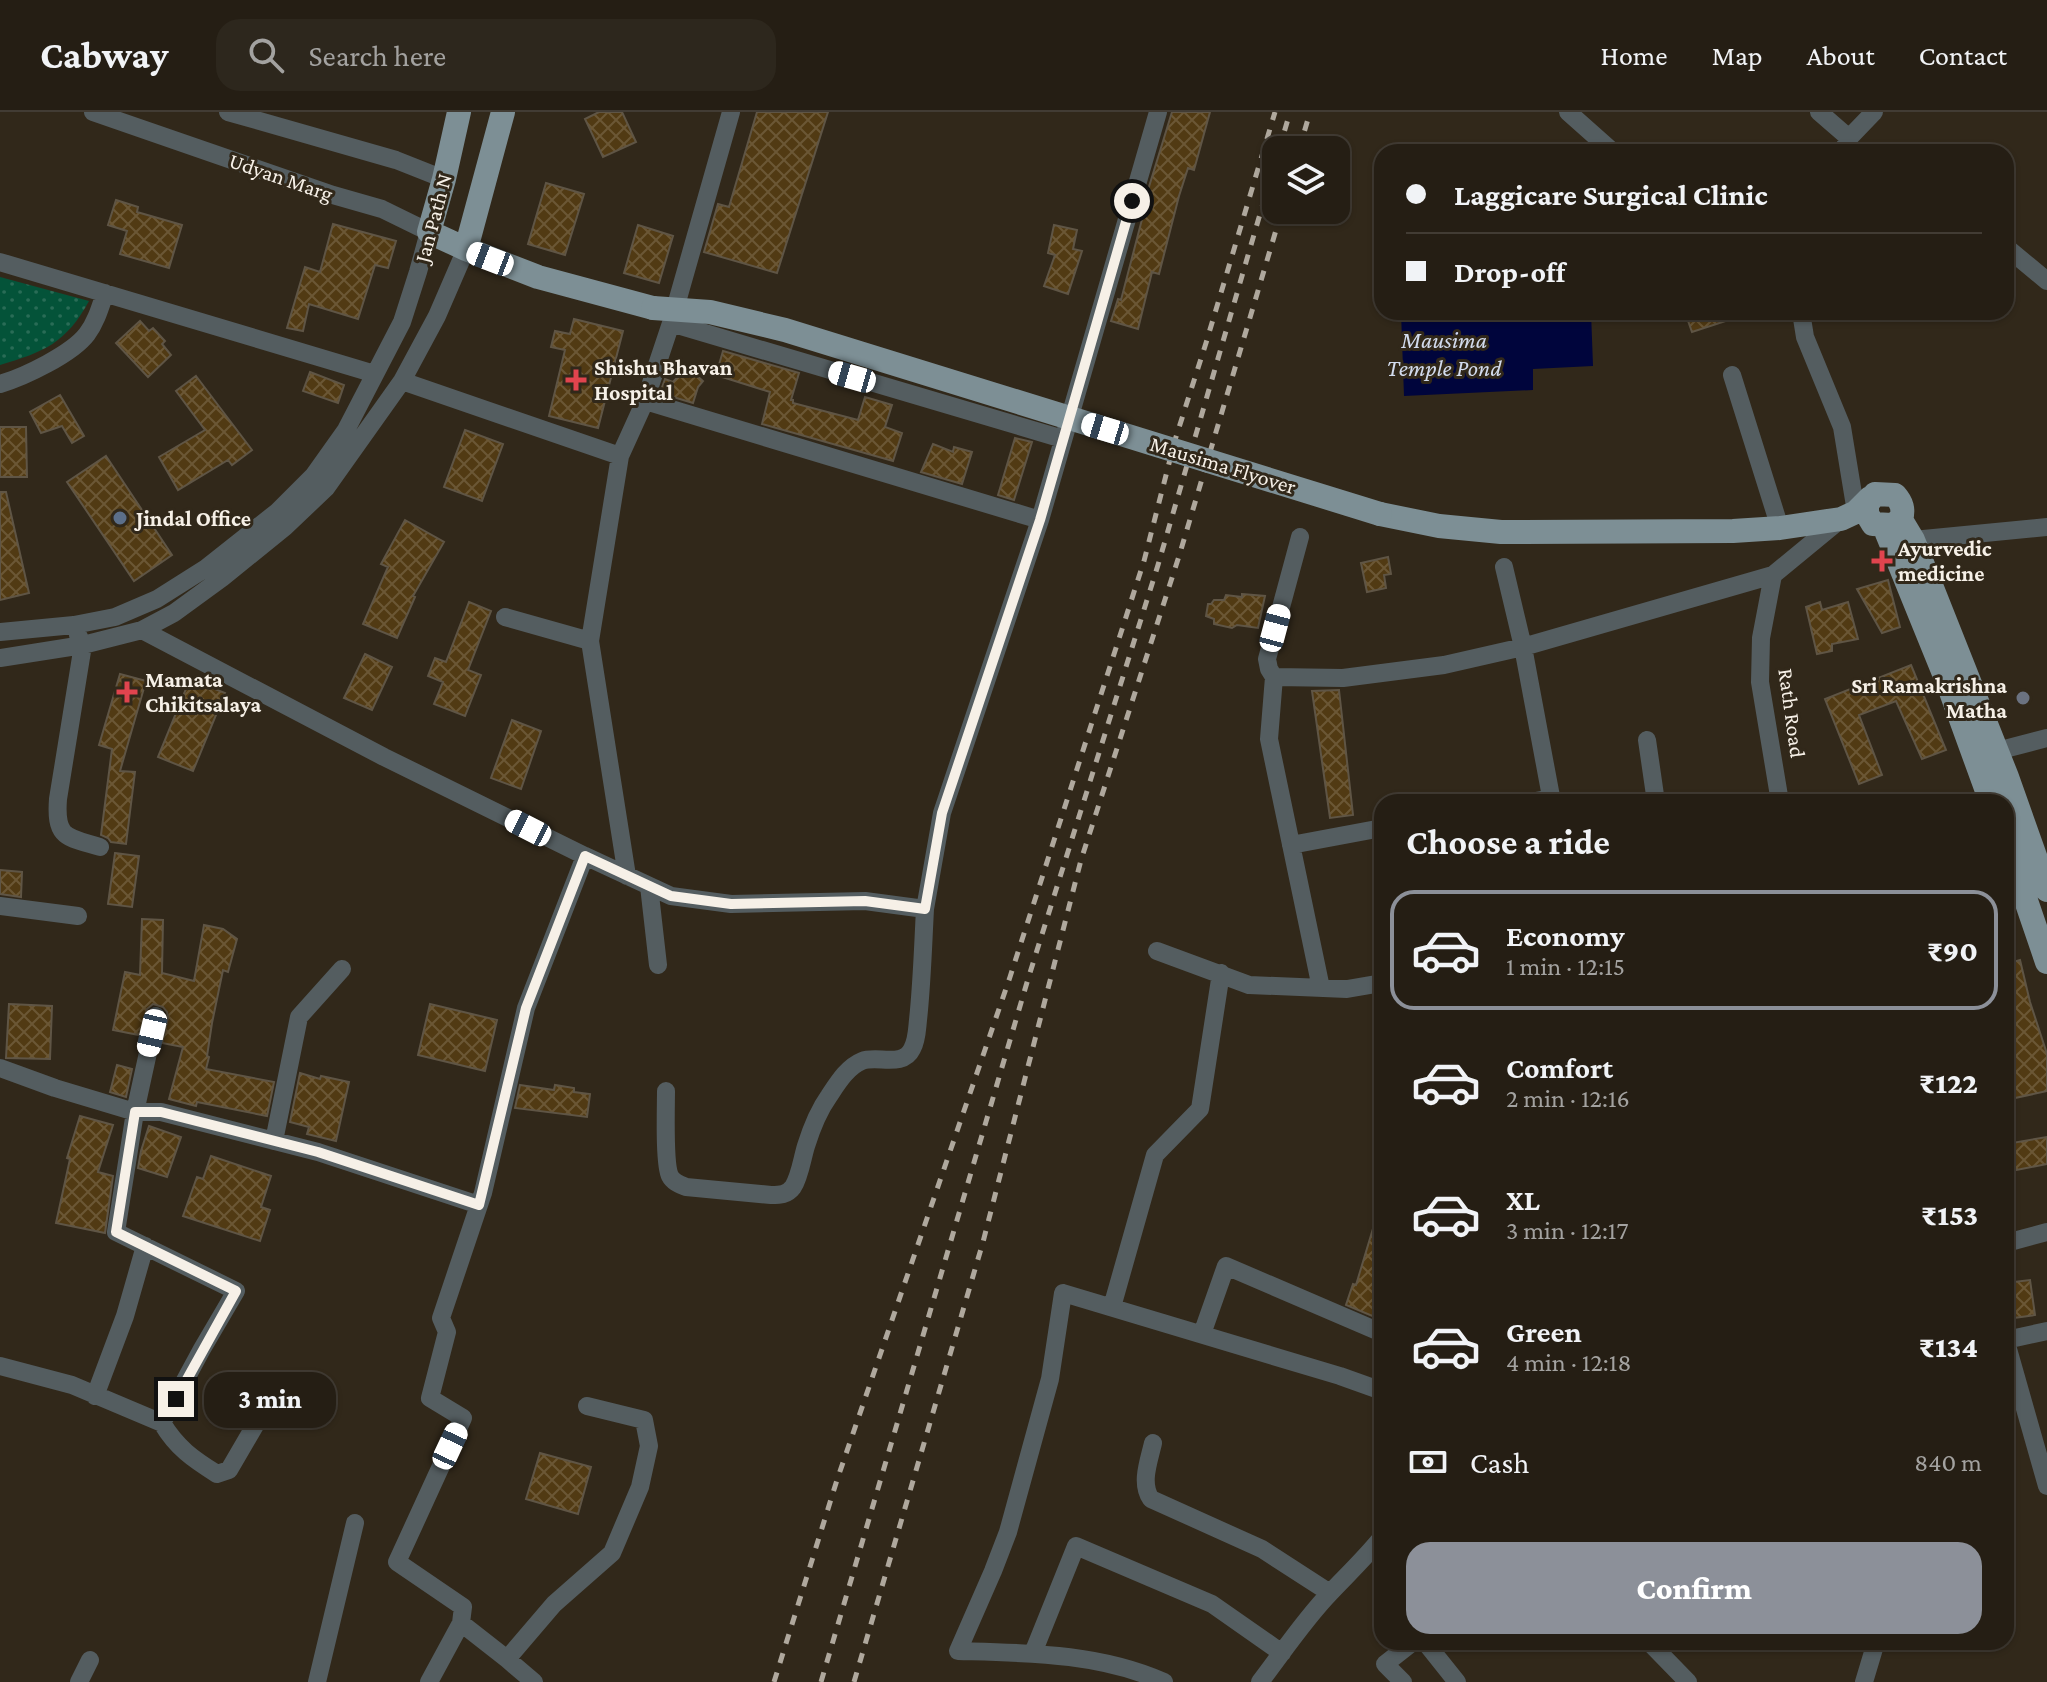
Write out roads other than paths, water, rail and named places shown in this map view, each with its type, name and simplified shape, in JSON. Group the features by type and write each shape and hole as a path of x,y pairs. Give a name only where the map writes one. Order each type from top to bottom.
{"main road":[{"name":"Jan Path N","path":"429,232 459,112"},
{"path":"466,249 503,112"},
{"name":"Udyan Marg","path":"444,179 482,190"},
{"name":"Udyan Marg","path":"429,232 538,277"},
{"name":"Mausima Flyover","path":"538,277 662,316 710,312 785,330 1380,514 1439,526 1501,532 1733,531 1780,528 1856,510"},
{"path":"1856,510 1867,504 1867,514 1873,524 1900,529"},
{"path":"1900,529 1997,751 2012,794"},
{"path":"1900,529 1947,681 1988,794"},
{"path":"2014,798 2047,890"},
{"path":"2014,865 2047,962"}],"street":[{"name":"Udyan Marg","path":"93,112 382,209 429,232"},
{"name":"Udyan Marg","path":"228,112 396,160 444,179"},
{"path":"627,876 590,641 620,456 645,401 662,316 731,112"},
{"path":"666,1091 667,1167 672,1179 686,1187 782,1195 791,1190 798,1175 807,1143 826,1099 852,1066 864,1060 907,1057 911,1052 920,1006 925,909 942,813 1040,520 1158,112"},
{"path":"1568,112 1604,144"},
{"path":"1819,112 1845,144"},
{"path":"1847,144 1874,112"},
{"name":"Jan Path N","path":"0,632 74,625 115,617 157,599 206,568 277,512 314,475 346,430 402,322 429,232"},
{"path":"0,658 83,645 142,630 174,613 285,527 326,488 402,381 437,316 466,249"},
{"path":"2014,254 2047,281"},
{"path":"0,262 375,374"},
{"path":"0,384 15,380 52,361 86,336 98,315 105,293"},
{"path":"662,316 1063,439"},
{"path":"1274,677 1343,678 1444,665 1523,647 1773,575 1856,510 1842,427 1805,337 1802,320"},
{"path":"1732,375 1780,528"},
{"path":"402,381 620,456"},
{"path":"645,401 1040,520"},
{"path":"1900,529 2047,527"},
{"path":"1300,537 1267,659 1274,677 1269,739 1321,988"},
{"path":"1504,567 1523,647 1551,794"},
{"name":"Rath Road","path":"1773,575 1761,638 1760,682 1779,794"},
{"path":"505,617 590,641"},
{"path":"74,625 83,645 58,799 58,822 60,830 68,837 100,847"},
{"path":"142,630 384,757 671,896 731,904 865,901 925,909"},
{"path":"1997,751 2047,738"},
{"path":"1647,740 1655,794"},
{"path":"1291,845 1374,829"},
{"path":"429,1682 461,1623 463,1607 397,1562 463,1418 430,1398 447,1332 441,1318 479,1205 526,1008 585,856"},
{"path":"649,886 658,965"},
{"path":"0,906 78,916"},
{"path":"1157,951 1249,985 1347,989 1374,984"},
{"path":"274,1141 299,1017 342,969"},
{"path":"1112,1307 1155,1155 1200,1109 1221,973"},
{"path":"156,1016 135,1112 116,1232 236,1291 162,1423"},
{"path":"0,1068 135,1112 161,1112 318,1152 479,1205"},
{"path":"2014,1241 2047,1232"},
{"path":"95,1396 125,1316 145,1246"},
{"path":"1202,1334 1226,1266 1374,1330"},
{"path":"1164,1682 1143,1673 1085,1659 1033,1653 958,1651 1008,1532 1050,1379 1063,1293 1374,1388"},
{"path":"2014,1339 2047,1331"},
{"path":"0,1366 72,1385 162,1423 186,1455 217,1474 229,1470 278,1386"},
{"path":"2014,1369 2047,1486"},
{"path":"507,1659 554,1604 612,1553 640,1487 649,1446 644,1420 587,1406"},
{"path":"1153,1443 1145,1479 1151,1499 1262,1549 1330,1593"},
{"path":"317,1682 355,1523"},
{"path":"1033,1653 1076,1546 1212,1604 1282,1653"},
{"path":"1260,1682 1330,1593 1374,1548"},
{"path":"461,1623 534,1682"},
{"path":"1403,1650 1385,1664 1403,1682"},
{"path":"1431,1650 1457,1682"},
{"path":"1657,1650 1688,1682"},
{"path":"1864,1682 1874,1650"},
{"path":"79,1682 90,1660"}],"water":[{"name":"Mausima Temple Pond","path":"1401,320 1591,320 1593,366 1533,369 1533,390 1404,396"}],"railway":[{"path":"774,1682 837,1480 1010,977 1144,561 1175,440 1275,112"},
{"path":"1283,136 1290,112"},
{"path":"1303,136 1310,112"},
{"path":"821,1682 1028,979 1158,565 1262,207"},
{"path":"854,1682 983,1242 1081,860 1180,553 1278,224"}],"place":[{"name":"Shishu Bhavan Hospital","path":"576,380"},
{"name":"Jindal Office","path":"120,518"},
{"name":"Ayurvedic medicine","path":"1882,561"},
{"name":"Mamata Chikitsalaya","path":"127,692"},
{"name":"Sri Ramakrishna Matha","path":"2023,698"}]}
